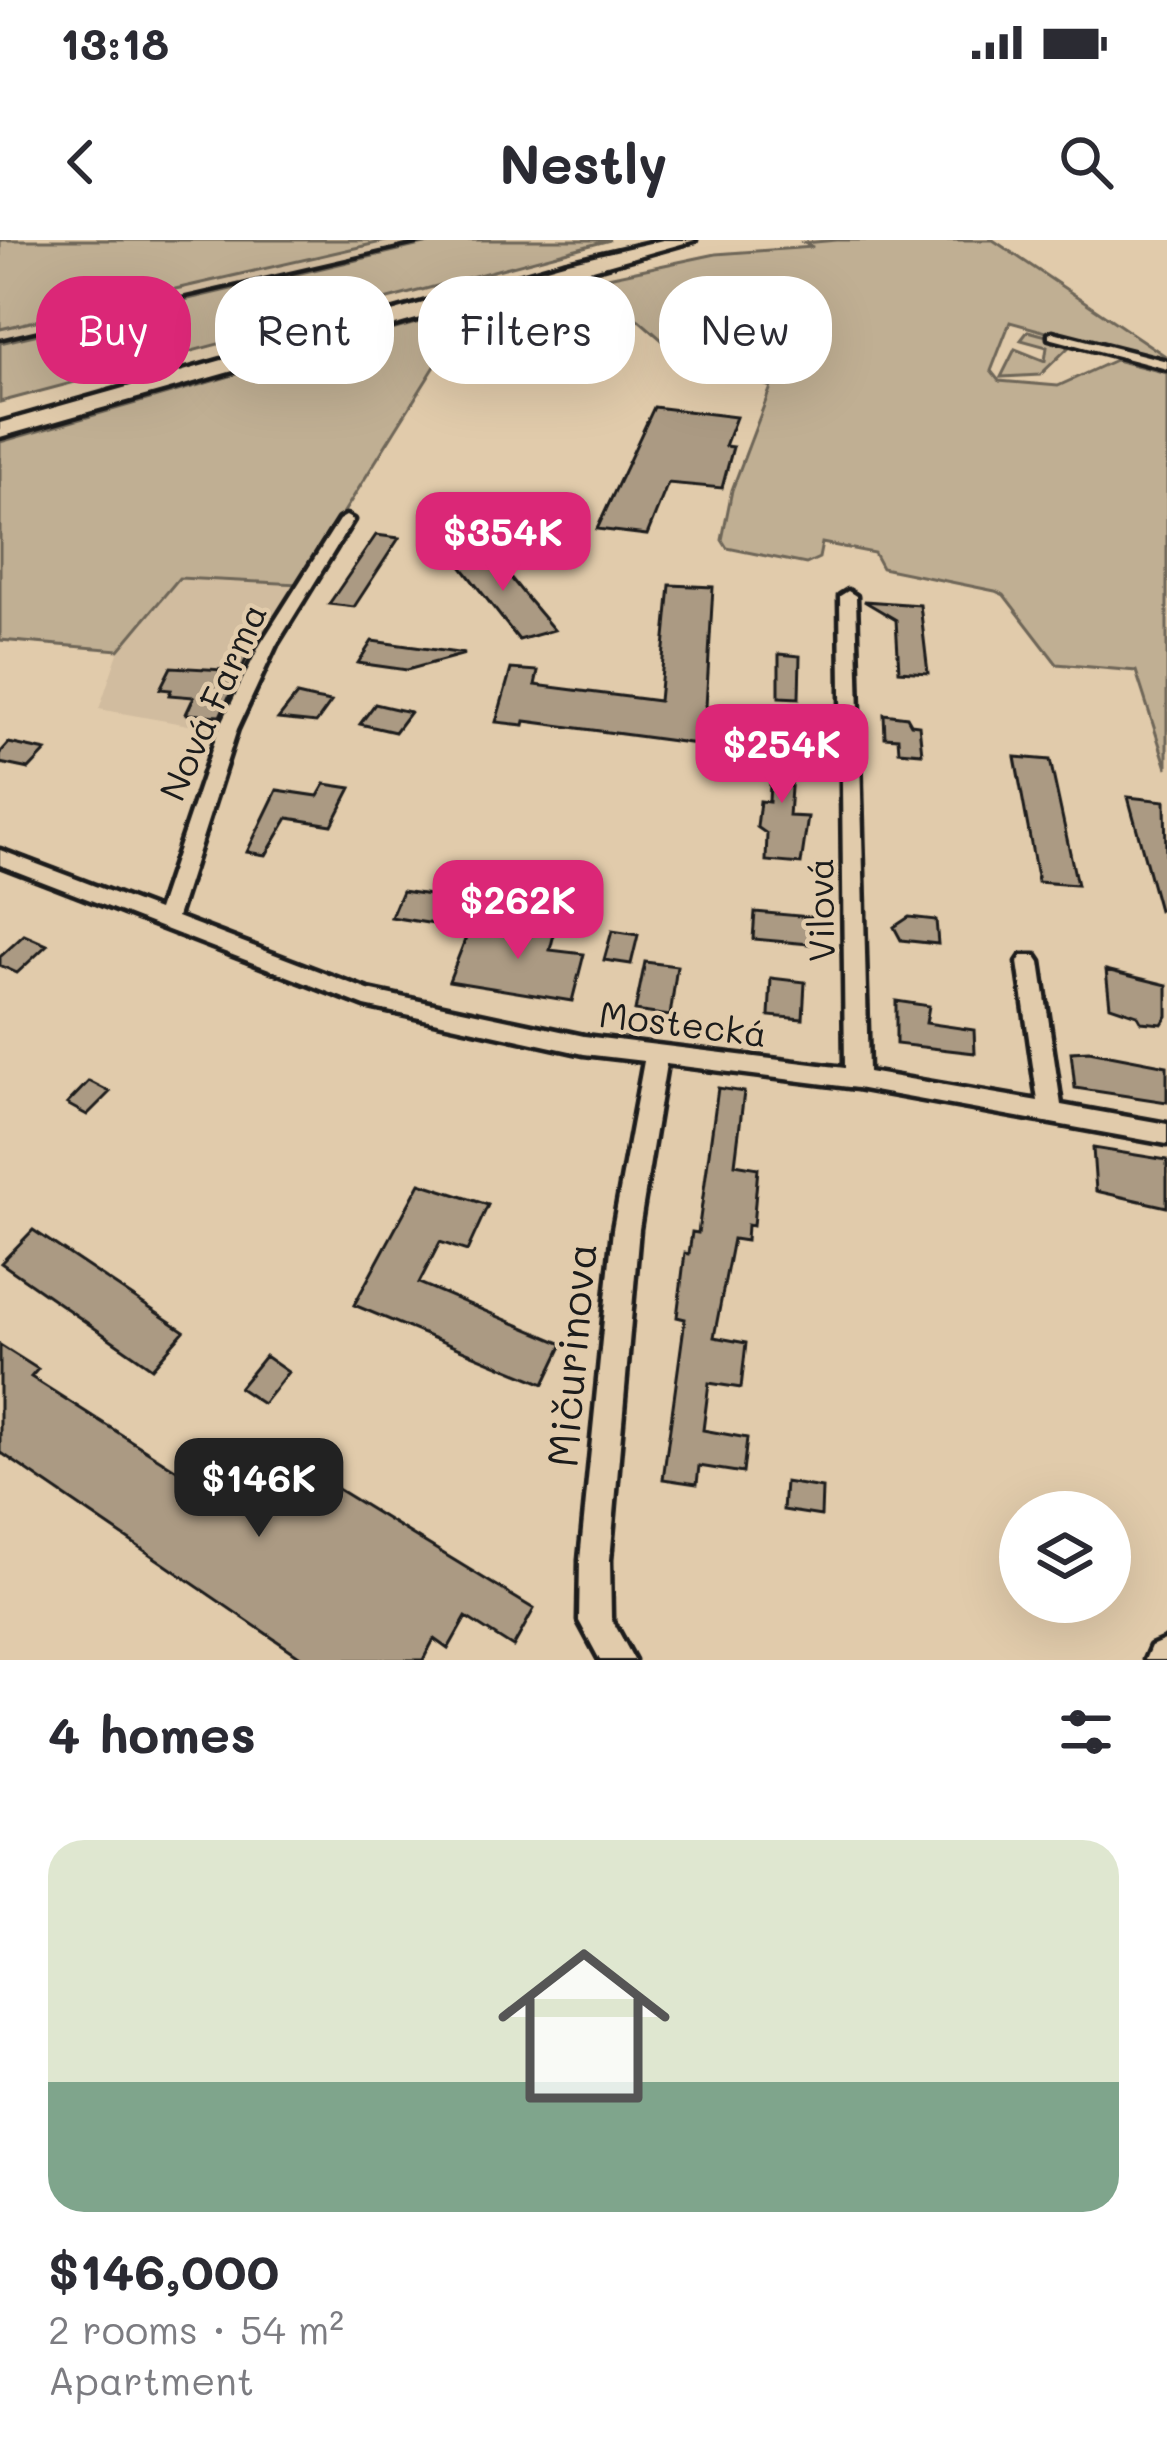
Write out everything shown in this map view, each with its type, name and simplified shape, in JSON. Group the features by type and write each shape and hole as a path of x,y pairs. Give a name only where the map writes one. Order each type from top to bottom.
{"highway":[{"path":"0,418 538,265 644,240"},
{"path":"0,430 570,267 686,240"}],"street":[{"path":"1053,336 1167,365"},
{"name":"Nová Farma","path":"165,921 228,730 268,646 346,520"},
{"name":"Vilová","path":"848,596 857,1079"},
{"name":"Mostecká","path":"0,857 365,998 584,1045 857,1079 1167,1134"},
{"path":"1029,962 1051,1114"},
{"name":"Mičurinova","path":"618,1660 595,1621 595,1559 626,1229 657,1053"}],"shaded area":[{"path":"0,240 390,240 215,276 215,280 191,285 191,276 36,276 36,321 0,329"},
{"path":"390,240 442,240 288,276 232,276"},
{"path":"442,240 610,240 474,276 418,276 418,291 394,297 394,276 288,276"},
{"path":"993,240 1167,357 1167,365 1010,322 991,371 999,381 1058,386 1115,360 1167,373 1167,768 1136,671 1057,664 1004,595 882,568 874,553 822,543 819,558 806,564 727,548 722,540 732,490 771,387 763,384 832,384 832,276 659,276 659,337 635,318 635,276 613,276 716,254 813,247 804,243"},
{"path":"215,280 215,293 191,298 191,285"},
{"path":"215,293 215,345 191,351 191,298"},
{"path":"36,321 36,335 0,343 0,329"},
{"path":"418,322 418,384 424,384 299,584 179,578 119,650 0,640 0,442 215,381 394,384 394,329"},
{"path":"1028,331 1073,343 1040,375 1001,377 1015,349 1045,361 1047,347 1021,340"},
{"path":"36,335 36,384 68,384 0,402 0,343"},
{"path":"179,577 299,584 222,731 99,709 119,650"}],"building":[{"path":"654,407 736,417 725,446 733,447 722,488 668,483 647,535 597,529"},
{"path":"376,535 399,538 354,607 329,604"},
{"path":"486,547 554,630 519,640 453,556"},
{"path":"670,585 713,587 706,707 721,709 712,746 525,721 524,725 496,722 511,669 538,671 535,685 659,701"},
{"path":"864,601 920,605 928,673 899,671 896,620"},
{"path":"372,641 465,654 407,670 358,663"},
{"path":"236,643 253,644 220,716 186,714 194,697 169,695 171,690 160,689 171,667 224,670"},
{"path":"779,654 800,656 799,698 779,697"},
{"path":"297,695 331,702 316,723 278,719"},
{"path":"375,704 410,712 395,732 360,724"},
{"path":"884,714 907,717 911,724 919,725 922,753 899,751 898,738 885,737"},
{"path":"773,729 795,731 789,816 808,817 801,864 766,861 767,834 757,827 760,801 769,802"},
{"path":"9,743 46,751 29,769 0,763 0,753"},
{"path":"1015,757 1050,760 1077,885 1038,882"},
{"path":"325,784 351,788 332,825 288,818 266,855 247,852 277,790 318,796"},
{"path":"1128,797 1165,801 1167,910 1159,910"},
{"path":"402,891 444,897 434,924 391,917"},
{"path":"755,912 811,917 810,944 753,939"},
{"path":"909,917 936,920 938,944 901,940 894,927"},
{"path":"511,921 556,926 550,950 584,954 572,1001 449,981 470,927 508,932"},
{"path":"612,931 638,935 631,964 604,960"},
{"path":"24,935 47,945 17,973 0,965 0,957"},
{"path":"645,962 677,966 670,1016 635,1011"},
{"path":"1106,970 1167,985 1167,1016 1162,1024 1141,1022 1137,1015 1110,1006"},
{"path":"771,978 805,982 803,1019 769,1016"},
{"path":"896,1001 929,1006 926,1023 974,1030 975,1053 896,1044"},
{"path":"1071,1052 1167,1066 1167,1102 1075,1088"},
{"path":"89,1081 110,1092 87,1115 67,1104"},
{"path":"718,1088 744,1092 735,1164 758,1168 753,1226 747,1225 746,1241 733,1239 714,1337 746,1343 741,1388 709,1383 703,1430 747,1438 743,1473 699,1466 697,1484 663,1479 685,1319 677,1317 685,1253 689,1254 692,1232 698,1233"},
{"path":"1093,1148 1167,1160 1167,1207 1096,1191"},
{"path":"420,1183 488,1205 467,1251 440,1242 419,1283 563,1344 544,1384 354,1305"},
{"path":"33,1230 184,1331 152,1368 1,1263"},
{"path":"0,1345 38,1369 31,1377 252,1518 292,1461 534,1609 513,1647 466,1617 448,1649 434,1639 423,1660 305,1660 0,1452"},
{"path":"265,1356 288,1372 263,1404 239,1388"},
{"path":"785,1482 822,1488 821,1516 783,1510"}],"railway":[{"path":"0,340 433,240"}]}
